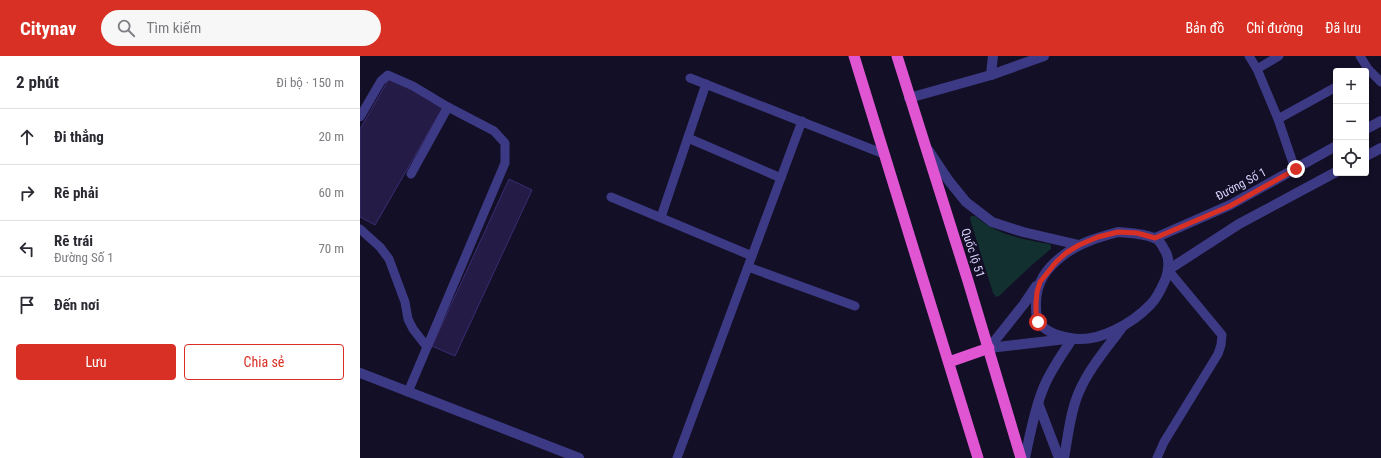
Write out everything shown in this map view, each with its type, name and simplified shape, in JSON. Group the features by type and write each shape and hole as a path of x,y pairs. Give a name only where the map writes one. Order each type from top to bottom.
{"highway":[{"path":"854,56 978,458"},
{"name":"Quốc lộ 51","path":"897,56 989,348 1021,458"},
{"path":"949,362 989,348"}],"street":[{"path":"991,75 993,56"},
{"path":"909,98 991,75 1044,56"},
{"path":"1369,127 1381,121"},
{"path":"923,141 949,181 966,202 992,222 1023,232 1079,245"},
{"name":"Đường Số 1","path":"1155,238 1230,206 1333,148"},
{"path":"1369,154 1381,148"},
{"path":"1168,270 1239,224 1333,174"},
{"path":"1118,232 1137,233 1155,238 1166,252 1168,270 1162,287 1152,303 1139,315 1123,326 1098,336 989,348 1056,262 1066,253 1079,245 1098,237 1118,232"},
{"path":"1040,282 1036,303 1038,322 1052,333 1072,339"},
{"path":"1064,458 1078,394 1086,378 1123,326"},
{"path":"1025,458 1043,388 1051,372 1072,339"},
{"path":"360,374 579,458"},
{"path":"1038,403 1059,458"}],"lane":[{"path":"1249,56 1257,69 1278,118 1296,169"},
{"path":"1257,69 1279,56"},
{"path":"1360,56 1365,68"},
{"path":"1369,72 1381,82"},
{"path":"360,117 381,81 388,75 414,86 448,107 494,131 505,143 505,163 408,392"},
{"path":"690,78 884,154"},
{"path":"660,218 706,84"},
{"path":"1278,118 1333,89"},
{"path":"411,174 448,107"},
{"path":"677,458 802,121"},
{"path":"688,138 781,178"},
{"path":"612,197 752,256"},
{"path":"360,229 380,247 389,259 405,302 408,319 413,329 427,347"},
{"path":"748,267 855,306"},
{"path":"1157,458 1164,442 1218,354 1222,335 1168,270"}],"green space":[{"path":"971,216 975,216 1001,232 1050,244 1051,249 999,296 996,297 993,293 970,219"}],"building":[{"path":"390,77 443,107 375,225 360,217 360,129"},
{"path":"509,179 532,190 455,356 432,346"}],"route":[{"path":"1038,322 1036,303 1040,282 1047,271 1056,262 1066,253 1079,245 1098,237 1118,232 1137,233 1155,238 1230,206 1296,169"}]}
